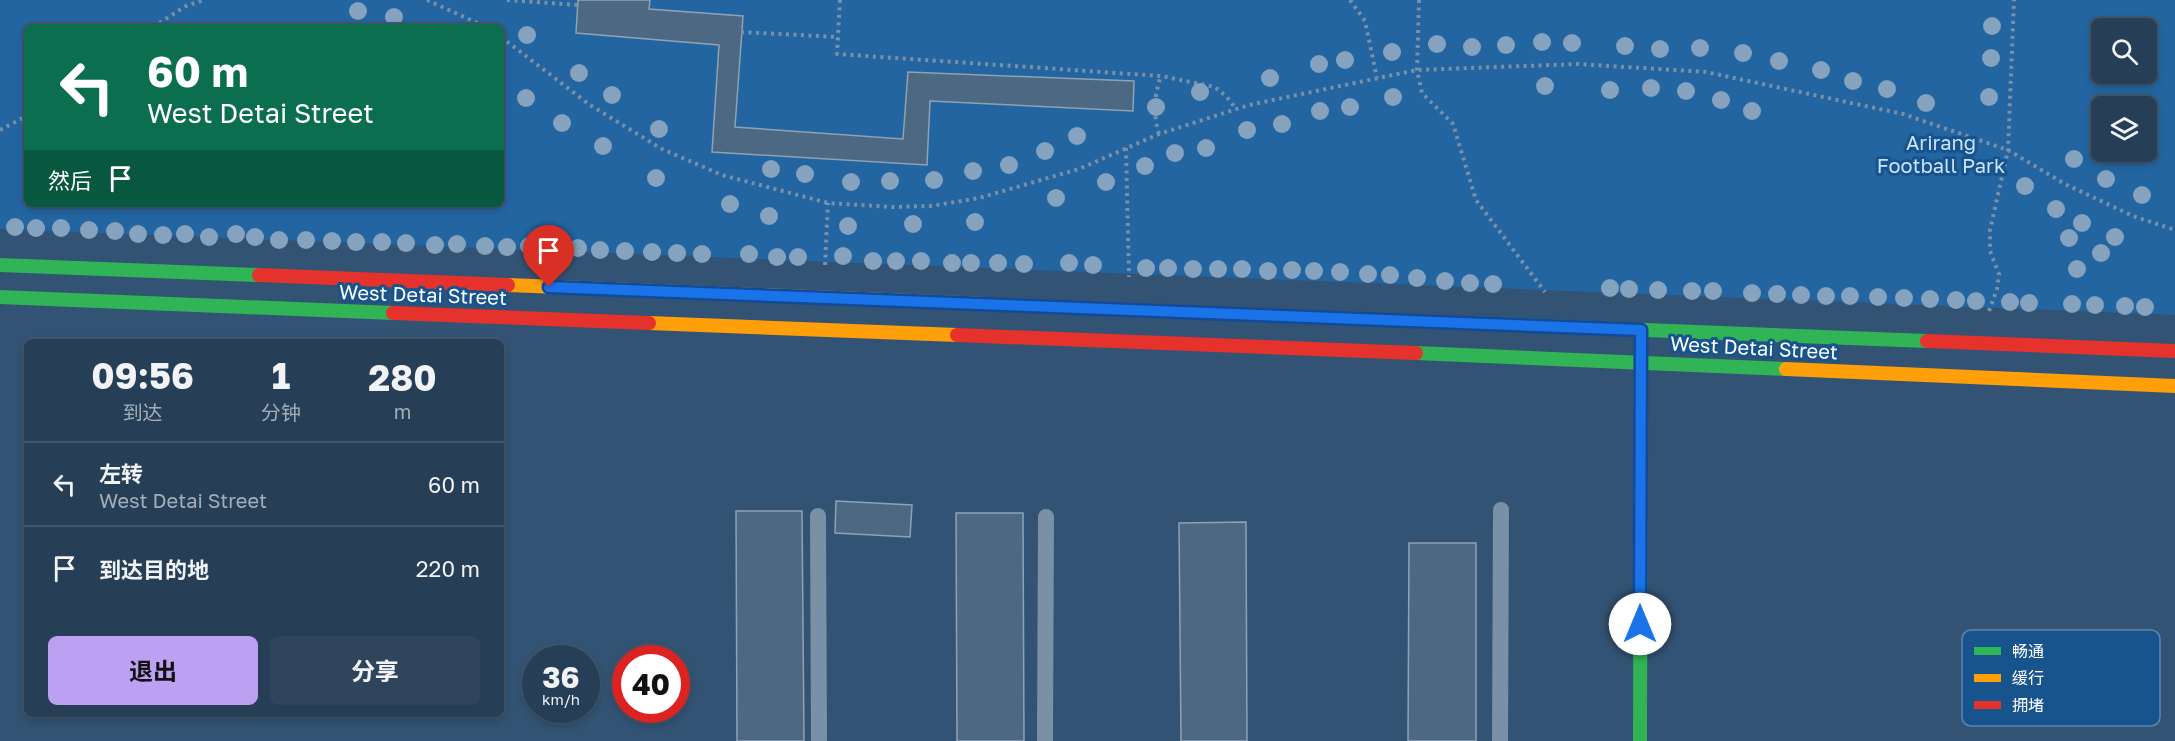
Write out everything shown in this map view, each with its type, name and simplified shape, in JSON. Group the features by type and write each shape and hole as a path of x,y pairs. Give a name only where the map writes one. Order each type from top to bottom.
{"street":[{"name":"West Detai Street","path":"0,265 2175,351"},
{"name":"West Detai Street","path":"0,297 1641,362 2175,386"},
{"path":"1640,741 1641,330"}],"lane":[{"path":"1500,741 1502,510"},
{"path":"818,516 819,741"},
{"path":"1045,741 1046,517"}],"path":[{"path":"158,24 186,6 202,0"},
{"path":"428,0 480,24"},
{"path":"507,0 566,2 578,5"},
{"path":"840,0 837,54 1161,76 1215,87 1236,109"},
{"path":"1350,0 1365,21 1377,78"},
{"path":"1419,0 1417,70 1422,93 1453,124 1476,200 1551,301"},
{"path":"1986,318 1997,289 1999,274 1990,251 1990,230 2008,150 2014,0"},
{"path":"741,32 838,37"},
{"path":"504,39 590,105 662,149 722,175 828,203 892,207 931,206 979,198 1079,169 1159,134 1236,109 1417,70 1578,64 1706,72 1903,114 2008,150 2075,189 2133,216 2175,231"},
{"path":"1159,134 1155,119 1156,88 1161,76"},
{"path":"0,130 24,118"},
{"path":"1126,148 1129,284"},
{"path":"824,271 828,203"}],"green space":[{"name":"Arirang Football Park","path":"0,0 2175,0 2175,315 0,229"}],"building":[{"path":"578,0 650,0 649,9 743,16 735,127 903,139 908,72 1134,81 1133,111 930,101 927,165 712,152 719,45 576,33"},
{"path":"836,501 912,505 910,537 835,533"},
{"path":"736,511 802,511 804,741 737,741"},
{"path":"956,513 1023,513 1024,741 957,741"},
{"path":"1246,522 1247,741 1181,741 1179,523"},
{"path":"1409,543 1476,543 1476,741 1408,741"}],"traffic: fast":[{"path":"0,265 259,275"},
{"path":"0,297 393,313"},
{"path":"1468,323 1927,341"},
{"path":"1640,741 1641,341"},
{"path":"1416,353 1786,369"}],"traffic: slow":[{"path":"508,285 987,304"},
{"path":"649,323 957,335"},
{"path":"1786,369 2175,386"}],"traffic: jam":[{"path":"259,275 508,285"},
{"path":"987,304 1468,323"},
{"path":"393,313 649,323"},
{"path":"957,335 1416,353"},
{"path":"1927,341 2175,351"}],"route":[{"path":"549,287 1641,330 1640,624"}]}
